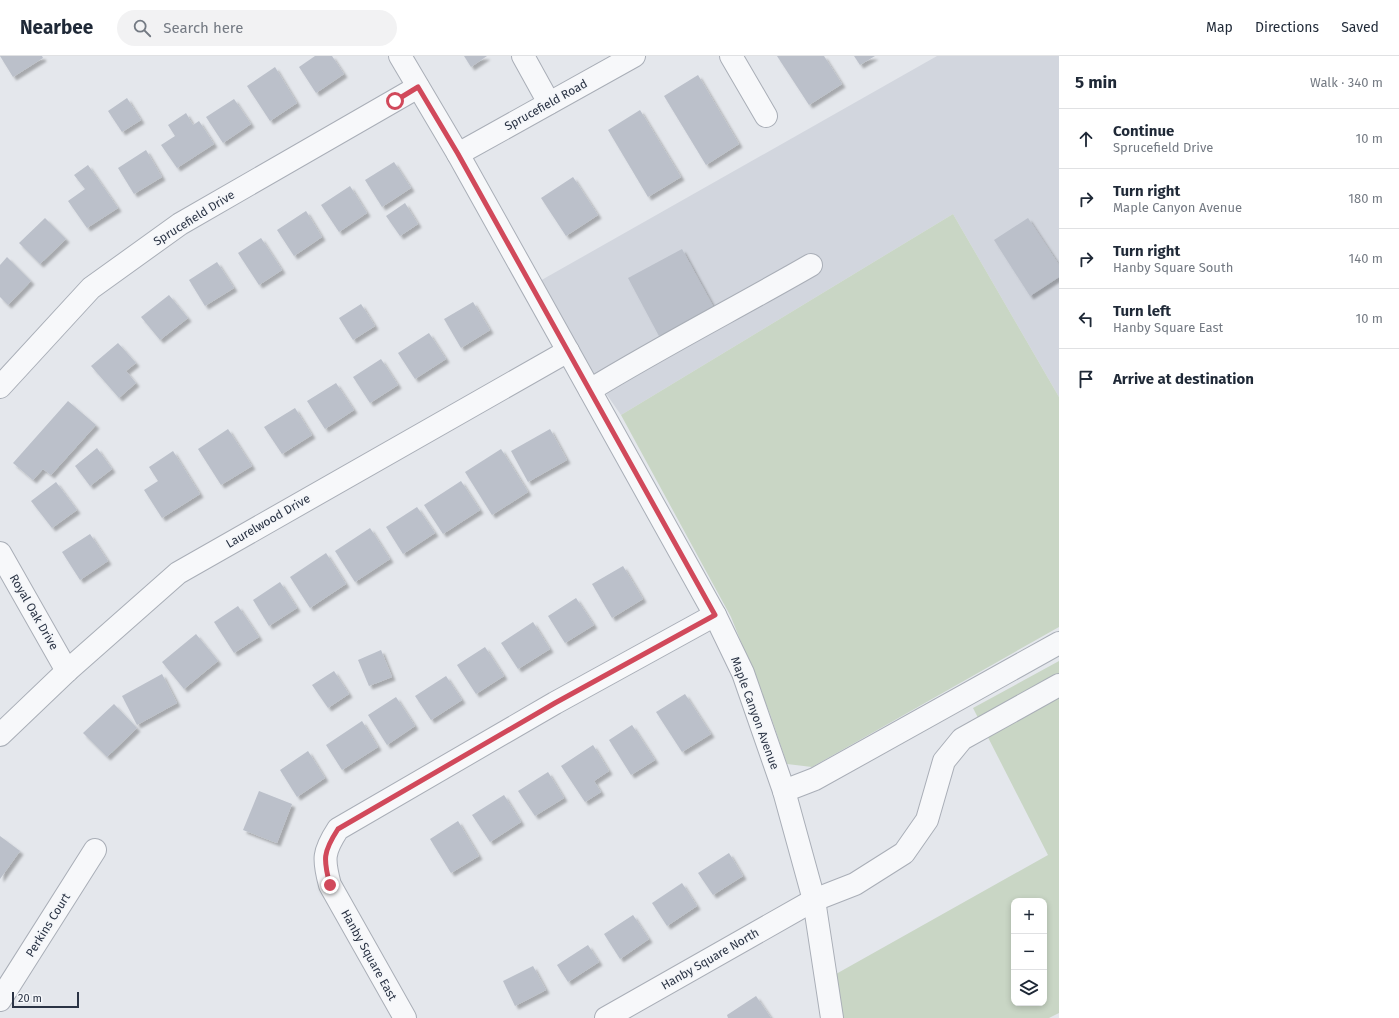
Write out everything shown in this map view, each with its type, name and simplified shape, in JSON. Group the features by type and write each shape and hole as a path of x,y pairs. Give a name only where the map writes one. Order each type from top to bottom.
{"street":[{"name":"Maple Canyon Avenue","path":"400,56 458,154 590,390 715,615 743,673 784,791 814,900 832,1018"},
{"path":"523,56 549,103"},
{"name":"Sprucefield Road","path":"458,154 634,56"},
{"path":"731,56 766,116"},
{"name":"Sprucefield Drive","path":"0,387 91,288 180,224 418,87"},
{"path":"590,390 811,265"},
{"name":"Laurelwood Drive","path":"0,735 67,670 178,573 568,351"},
{"name":"Royal Oak Drive","path":"0,553 67,670"},
{"name":"Hanby Square East","path":"405,1018 330,885 325,866 327,846 338,829 555,703 715,615"},
{"path":"784,791 815,779 1059,643"},
{"name":"Hanby Square North","path":"606,1018 814,900 855,884 904,853 927,820 944,761 962,739 1056,693"},
{"name":"Perkins Court","path":"0,1000 95,850"}],"shaded area":[{"path":"937,56 1059,56 1059,397 953,214 621,415 531,286"}],"green space":[{"path":"953,214 1059,397 1059,627 812,767 787,764 770,714 731,617 621,415"},
{"path":"1059,661 1059,1013 1049,1018 840,1018 836,974 1048,855 973,708"}],"building":[{"path":"0,56 42,56 43,58 13,77"},
{"path":"315,56 332,56 344,74 316,93 299,67"},
{"path":"464,56 487,56 471,67"},
{"path":"777,56 824,56 842,84 809,105"},
{"path":"854,56 875,56 860,65"},
{"path":"275,67 297,103 270,121 247,86"},
{"path":"698,75 739,144 706,165 664,96"},
{"path":"127,98 141,120 122,132 108,111"},
{"path":"234,99 251,124 223,143 206,117"},
{"path":"640,110 681,177 648,197 608,130"},
{"path":"186,113 193,125 199,121 214,144 177,168 161,145 175,136 168,125"},
{"path":"146,150 162,177 134,194 118,168"},
{"path":"394,162 411,188 382,207 365,180"},
{"path":"88,165 118,208 87,228 68,201 85,189 74,175"},
{"path":"573,177 598,215 566,236 541,198"},
{"path":"350,186 367,213 339,232 321,205"},
{"path":"405,203 418,224 400,236 386,216"},
{"path":"306,211 322,237 294,256 277,230"},
{"path":"45,218 66,239 40,264 19,243"},
{"path":"1028,218 1059,265 1059,277 1030,296 994,240"},
{"path":"261,238 282,270 259,285 238,253"},
{"path":"682,249 713,306 659,336 628,278"},
{"path":"7,257 31,281 8,305 0,297 0,265"},
{"path":"217,262 234,288 205,306 189,280"},
{"path":"169,295 188,318 160,340 141,317"},
{"path":"473,302 490,330 461,348 444,319"},
{"path":"361,304 375,326 353,340 339,318"},
{"path":"429,333 446,359 415,379 398,353"},
{"path":"118,343 136,363 126,371 136,383 119,398 91,366"},
{"path":"381,359 398,385 370,403 353,377"},
{"path":"336,383 354,410 325,429 307,401"},
{"path":"68,401 96,425 51,475 43,469 33,480 13,463"},
{"path":"295,408 312,435 282,454 264,427"},
{"path":"228,429 252,466 221,485 198,449"},
{"path":"550,429 567,460 528,482 511,451"},
{"path":"97,448 112,469 90,486 75,466"},
{"path":"501,449 528,492 492,515 465,472"},
{"path":"173,451 200,494 162,518 144,490 158,481 149,467"},
{"path":"461,481 480,510 443,534 424,505"},
{"path":"56,482 77,510 52,528 31,501"},
{"path":"417,507 435,533 403,554 386,527"},
{"path":"370,528 390,559 355,582 335,551"},
{"path":"90,534 108,561 80,580 62,552"},
{"path":"326,553 346,584 310,608 290,577"},
{"path":"623,566 643,599 612,618 592,584"},
{"path":"280,582 297,608 269,626 253,600"},
{"path":"576,598 594,625 565,643 548,616"},
{"path":"238,606 259,637 234,653 214,622"},
{"path":"533,622 550,649 518,669 501,643"},
{"path":"196,634 218,661 184,689 162,662"},
{"path":"485,647 504,676 476,694 457,665"},
{"path":"381,650 392,677 369,686 358,660"},
{"path":"334,671 349,694 328,708 312,685"},
{"path":"162,674 177,703 137,725 122,696"},
{"path":"446,676 462,700 431,720 415,696"},
{"path":"685,694 711,734 682,752 656,712"},
{"path":"396,697 415,726 387,745 368,715"},
{"path":"114,704 137,728 107,757 83,733"},
{"path":"362,721 378,747 342,770 326,745"},
{"path":"632,725 655,760 631,775 609,740"},
{"path":"593,745 609,771 594,781 601,792 585,802 561,766"},
{"path":"308,751 325,778 297,797 280,770"},
{"path":"548,772 564,798 535,816 518,791"},
{"path":"259,791 292,804 277,843 243,830"},
{"path":"504,795 521,822 490,842 472,815"},
{"path":"458,821 479,856 451,873 430,839"},
{"path":"0,836 20,851 0,879"},
{"path":"729,853 743,876 713,895 698,873"},
{"path":"682,883 697,906 667,926 652,903"},
{"path":"633,915 649,939 620,959 604,934"},
{"path":"588,945 599,962 568,982 557,965"},
{"path":"533,966 546,990 515,1006 503,981"},
{"path":"756,996 771,1018 728,1018 727,1015"}],"route":[{"path":"330,885 325,866 327,846 338,829 555,703 715,615 458,154 418,87 395,101"}]}
